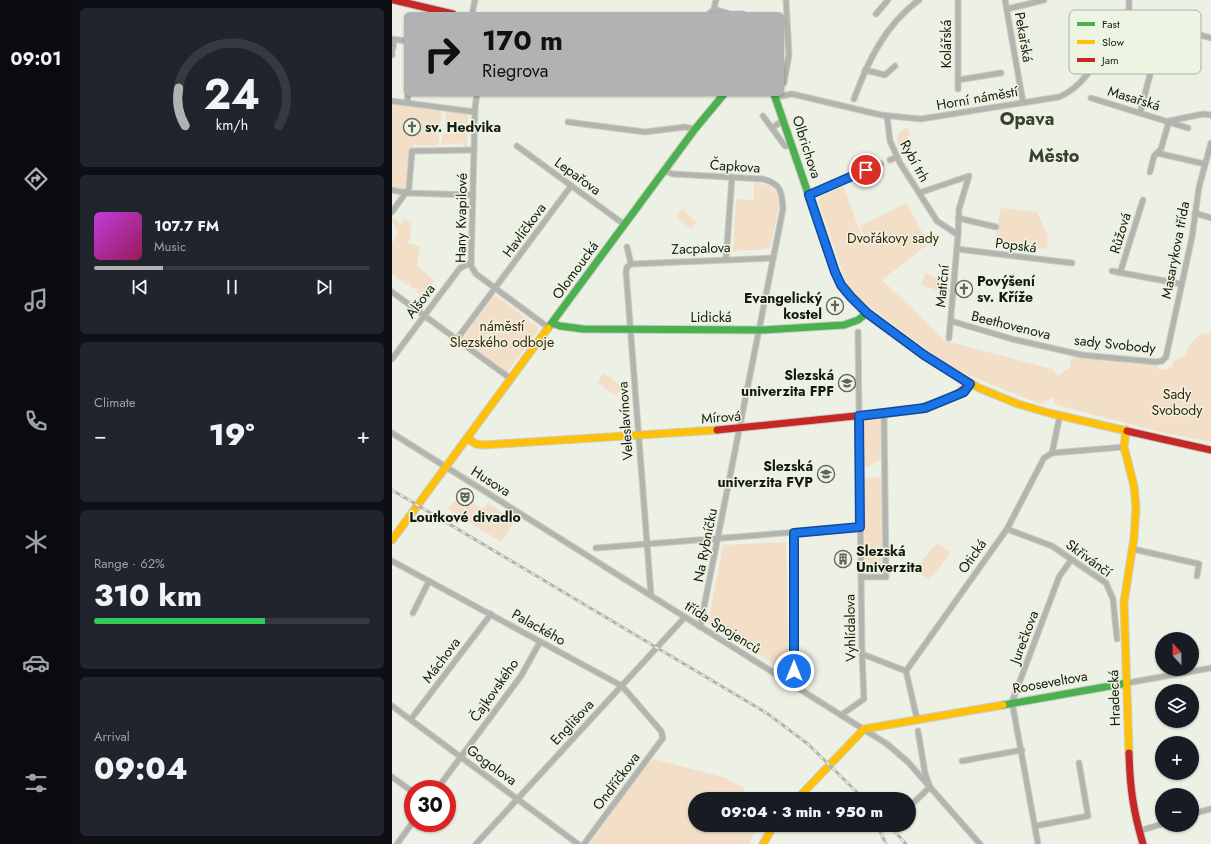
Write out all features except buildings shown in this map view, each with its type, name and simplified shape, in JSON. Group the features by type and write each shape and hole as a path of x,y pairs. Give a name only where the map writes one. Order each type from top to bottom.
{"main road":[{"path":"394,0 444,12"},
{"name":"Olomoucká","path":"392,540 625,224 695,130 722,96"},
{"name":"Olbrichova","path":"775,96 838,278 851,297 867,313 924,355 970,384 1007,400 1060,415 1211,450"},
{"name":"Lidická","path":"550,325 581,329 758,330 844,325 858,320 867,313"},
{"name":"Mírová","path":"467,438 476,444 484,445 739,428 859,416 925,408 964,392 970,384"},
{"name":"Hradecká","path":"1126,430 1124,447 1135,496 1135,529 1133,549 1124,602 1130,791 1143,844"},
{"name":"Rooseveltova","path":"917,719 1127,683"},
{"path":"804,792 864,728 917,719"},
{"path":"763,844 770,832"}],"street":[{"path":"472,12 475,0"},
{"path":"711,12 714,9 716,0"},
{"path":"784,83 789,55 785,19 786,0"},
{"path":"876,14 888,0"},
{"path":"854,99 865,70 882,38 900,15 919,0"},
{"name":"Kolářská","path":"958,0 958,89"},
{"name":"Pekařská","path":"1005,0 1022,102"},
{"path":"1007,9 1044,0"},
{"path":"1129,10 1130,0"},
{"path":"714,9 724,12"},
{"path":"1201,36 1211,38"},
{"path":"392,55 393,39 404,41"},
{"path":"865,70 885,75 895,66"},
{"path":"958,80 1002,73"},
{"name":"Horní náměstí","path":"784,95 792,94 905,119 936,118 1022,102 1059,97 1070,92 1088,74"},
{"path":"1140,113 1150,74"},
{"path":"407,103 408,96"},
{"name":"Hany Kvapilové","path":"477,96 475,112 471,263 474,272 550,325"},
{"name":"Masařská","path":"1091,98 1188,128"},
{"path":"392,101 475,112"},
{"name":"Masařská","path":"1169,121 1203,114 1211,115"},
{"path":"763,116 786,146 792,145"},
{"name":"Rybí trh","path":"887,116 890,141 896,157 937,221 958,236"},
{"path":"772,128 784,120"},
{"name":"Masařská","path":"1150,172 1154,156 1161,149 1169,121"},
{"path":"568,122 645,132 685,127 695,130"},
{"name":"Masarykova třída","path":"1162,361 1166,357 1205,164 1211,143"},
{"name":"Lepařova","path":"516,146 625,224"},
{"path":"392,212 407,193 409,188 412,151 474,150"},
{"path":"1157,153 1205,164"},
{"path":"890,160 896,157"},
{"path":"809,195 881,164"},
{"name":"Čapkova","path":"665,171 673,174 762,179 773,182 779,187 783,196 783,209"},
{"name":"Rybí trh","path":"919,193 969,176 958,218 958,236"},
{"path":"726,259 732,177"},
{"name":"Havlíčkova","path":"457,339 571,186"},
{"path":"392,190 407,193 473,195"},
{"name":"Růžová","path":"1120,273 1143,200"},
{"name":"Na Rybníčku","path":"700,627 719,538 758,330 783,209"},
{"path":"1195,213 1211,218"},
{"path":"958,218 996,227"},
{"name":"Matiční","path":"949,338 958,236"},
{"name":"Veleslavínova","path":"627,248 631,264 626,270 650,595"},
{"name":"Popská","path":"957,249 1072,263"},
{"name":"Zacpalova","path":"631,264 773,258"},
{"name":"Alšova","path":"392,359 460,268 471,263"},
{"path":"1112,271 1180,284"},
{"path":"392,292 511,379"},
{"name":"Beethovenova","path":"951,321 1012,339 1065,351"},
{"name":"Vyhlídalova","path":"841,715 864,699 860,577 858,332"},
{"name":"sady Svobody","path":"1065,351 1106,358 1156,362 1162,361"},
{"path":"860,577 886,577 884,413"},
{"path":"1060,415 1052,453 1124,447"},
{"name":"Husova","path":"392,433 650,595"},
{"name":"Otická","path":"906,671 1007,529 1044,458 1052,453"},
{"path":"596,548 860,527"},
{"name":"Skřivánčí","path":"1007,529 1052,546 1106,583 1113,599 1117,639"},
{"path":"794,533 794,686"},
{"path":"1133,549 1199,564 1197,576"},
{"name":"Jurečkova","path":"1012,702 1059,577 1071,560"},
{"name":"Palackého","path":"392,561 622,686 661,731"},
{"path":"414,613 429,581"},
{"name":"třída Spojenců","path":"650,595 794,686 864,728 897,751 980,844"},
{"name":"Máchova","path":"411,719 491,614"},
{"name":"Englišova","path":"476,844 685,617"},
{"name":"Čajkovského","path":"443,780 521,676 540,642"},
{"path":"862,654 906,671 917,719"},
{"name":"Rooseveltova","path":"1127,683 1211,668"},
{"path":"1012,702 1038,844"},
{"name":"Gogolova","path":"392,706 578,844"},
{"name":"Ondříčkova","path":"584,844 663,738 661,731"},
{"path":"916,800 930,787 925,773 918,731"},
{"path":"962,761 1022,750"},
{"path":"1035,826 1088,816 1079,762"},
{"path":"392,777 404,786"},
{"path":"1199,812 1211,809"},
{"path":"1139,831 1155,826"},
{"path":"397,844 406,832"}],"green space":[{"path":"392,104 442,111 440,126 432,126 431,132 440,133 438,146 415,145 409,150 407,189 392,187"},
{"path":"446,111 464,114 465,112 468,112 468,127 445,127"},
{"path":"906,128 909,130 910,135 900,147 897,139 901,132"},
{"path":"443,134 467,134 467,147 464,147 463,143 445,143 444,146 441,146"},
{"path":"912,140 913,144 911,149 902,151 902,148"},
{"path":"754,182 770,186 779,195 780,203 770,247 768,249 733,251 736,199 754,200"},
{"path":"843,186 866,247 868,246 860,226 907,203 928,244 882,280 946,341 1052,369 1058,376 1070,367 1072,355 1158,366 1158,369 1167,370 1169,367 1172,367 1174,360 1178,361 1181,356 1183,358 1197,337 1211,333 1211,442 1168,434 1057,405 1054,403 1054,399 1052,398 1040,404 966,374 943,362 861,300 851,290 845,280 818,201 821,196"},
{"path":"1001,208 1037,212 1048,236 1047,249 994,244"},
{"path":"682,209 697,222 691,229 676,217"},
{"path":"393,218 401,224 405,218 411,224 410,240 407,243 420,246 417,265 434,281 429,288 433,291 432,295 425,289 419,297 420,294 416,291 417,289 413,289 409,283 407,285 392,274 392,243 398,232 392,222"},
{"path":"925,273 944,280 940,291 921,285"},
{"name":"náměstí Slezského odboje","path":"495,295 538,327 538,331 507,372 462,339"},
{"path":"604,373 622,387 616,396 597,382"},
{"path":"881,418 882,459 863,469 862,423 867,419"},
{"path":"882,477 884,572 865,573 863,478"},
{"path":"454,501 465,509 468,505 471,506 473,503 482,509 488,503 515,521 501,542 448,509"},
{"path":"786,542 789,673 708,623 723,545"},
{"path":"937,543 951,553 929,580 915,569"},
{"path":"654,759 726,778 743,788 746,792 688,792 688,832 754,832 749,844 589,844 644,768"}],"railway":[{"path":"392,490 768,714 808,744 857,792"},
{"path":"880,832 886,844"},
{"path":"895,832 906,844"}],"traffic: fast":[{"path":"548,328 695,129 722,96"},
{"path":"775,96 835,272 845,291 862,308"},
{"path":"552,323 560,326 583,329 763,330 844,325 858,320 867,313"},
{"path":"1003,705 1127,683"}],"traffic: slow":[{"path":"862,308 924,355 979,388 1018,404 1049,413 1127,431"},
{"path":"392,540 548,328"},
{"path":"467,438 476,444 484,445 717,430"},
{"path":"1126,430 1124,447 1134,486 1136,508 1134,538 1124,602 1129,753"},
{"path":"804,792 864,729 1003,705"},
{"path":"763,844 770,832"}],"traffic: jam":[{"path":"394,0 445,12"},
{"path":"717,430 914,410 953,397 970,384"},
{"path":"1127,431 1211,450"},
{"path":"1129,753 1133,799 1143,844"}],"place":[{"name":"sv. Hedvika","path":"412,127"},
{"name":"Povýšení sv. Kříže","path":"964,289"},
{"name":"Evangelický kostel","path":"835,306"},
{"name":"Slezská univerzita FPF","path":"847,383"},
{"name":"Slezská univerzita FVP","path":"826,474"},
{"name":"Loutkové divadlo","path":"465,497"},
{"name":"Slezská Univerzita","path":"843,559"}],"district":[{"name":"Opava","path":"1027,119"},
{"name":"Město","path":"1054,156"}],"route":[{"path":"794,671 794,533 860,527 859,416 925,408 964,392 970,384 924,355 867,313 841,285 830,259 809,195 866,170"}],"park label":[{"name":"Dvořákovy sady","path":"893,238"},
{"name":"Sady Svobody","path":"1177,402"}]}
